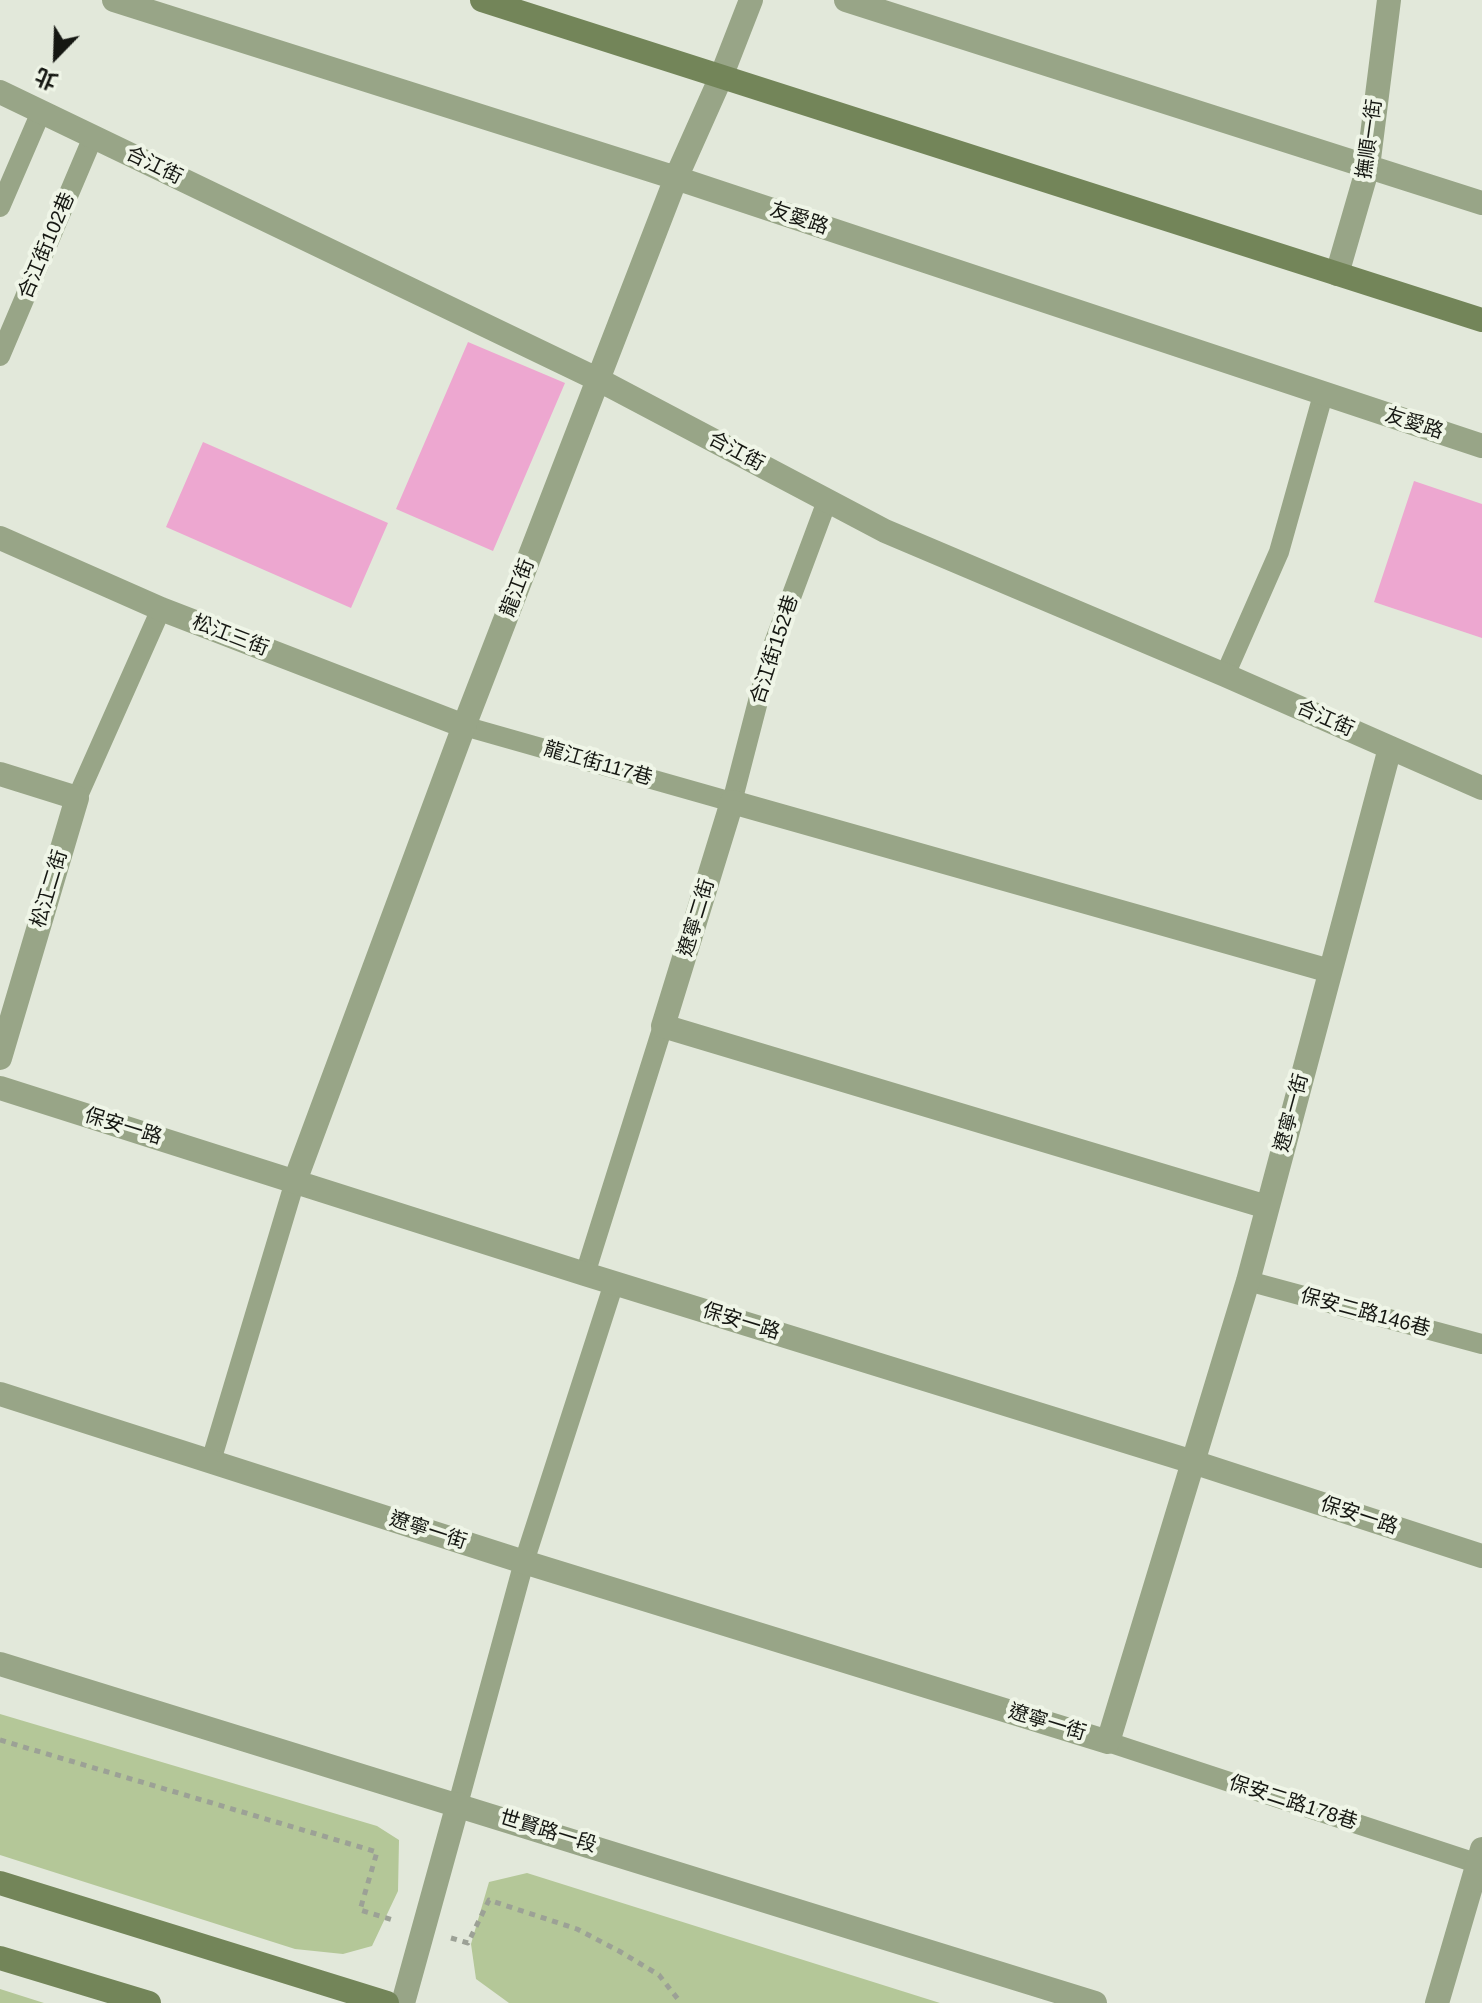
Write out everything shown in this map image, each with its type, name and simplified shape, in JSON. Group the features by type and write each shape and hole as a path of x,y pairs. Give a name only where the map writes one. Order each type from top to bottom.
{"street":[{"name":"友愛路","path":"114,0 676,178 1482,446"},
{"path":"482,0 1482,320"},
{"name":"龍江街","path":"295,1181 464,726 676,178 751,0"},
{"path":"846,0 1482,203"},
{"name":"撫順一街","path":"1337,274 1368,167 1389,0"},
{"name":"合江街","path":"0,92 599,380 885,531 1482,788"},
{"name":"松江三街","path":"0,538 161,609 464,726"},
{"name":"遼寧一街","path":"0,1394 524,1562 1108,1742 1248,1281 1390,748"},
{"path":"0,774 77,798"},
{"name":"松江二街","path":"0,1058 77,798"},
{"path":"732,802 1330,971"},
{"name":"遼寧二街","path":"663,1026 732,802"},
{"path":"663,1026 1267,1207"},
{"name":"保安一路","path":"0,1088 585,1274 1193,1462 1482,1556"},
{"name":"世賢路一段","path":"0,1664 1095,2003"},
{"path":"403,2003 458,1804"},
{"path":"1437,2003 1481,1859"},
{"path":"0,1883 387,2003"},
{"path":"0,1958 149,2003"}],"lane":[{"path":"0,207 41,112"},
{"name":"合江街102巷","path":"0,356 93,137"},
{"path":"1225,675 1279,552 1323,395"},
{"name":"合江街152巷","path":"732,802 771,651 827,501"},
{"path":"77,798 161,609"},
{"name":"龍江街117巷","path":"464,726 732,802"},
{"path":"585,1274 663,1026"},
{"path":"211,1461 295,1181"},
{"name":"保安二路146巷","path":"1248,1281 1482,1344"},
{"path":"458,1804 524,1562 614,1283"},
{"name":"保安二路178巷","path":"1108,1742 1481,1859"}],"path":[{"path":"0,1740 377,1852 360,1910"},
{"path":"468,1943 489,1900 577,1929 619,1951 659,1975 681,2003"}],"green space":[{"path":"0,1714 377,1826 399,1840 398,1891 372,1946 343,1954 295,1949 0,1855"},
{"path":"527,1873 940,2003 509,2003 476,1979 471,1944 489,1882"},
{"path":"0,1989 44,2003 0,2003"}],"building":[{"path":"468,342 565,383 493,551 396,509"},
{"path":"203,442 388,523 351,608 166,527"},
{"path":"1414,481 1482,504 1482,638 1374,602"}]}
